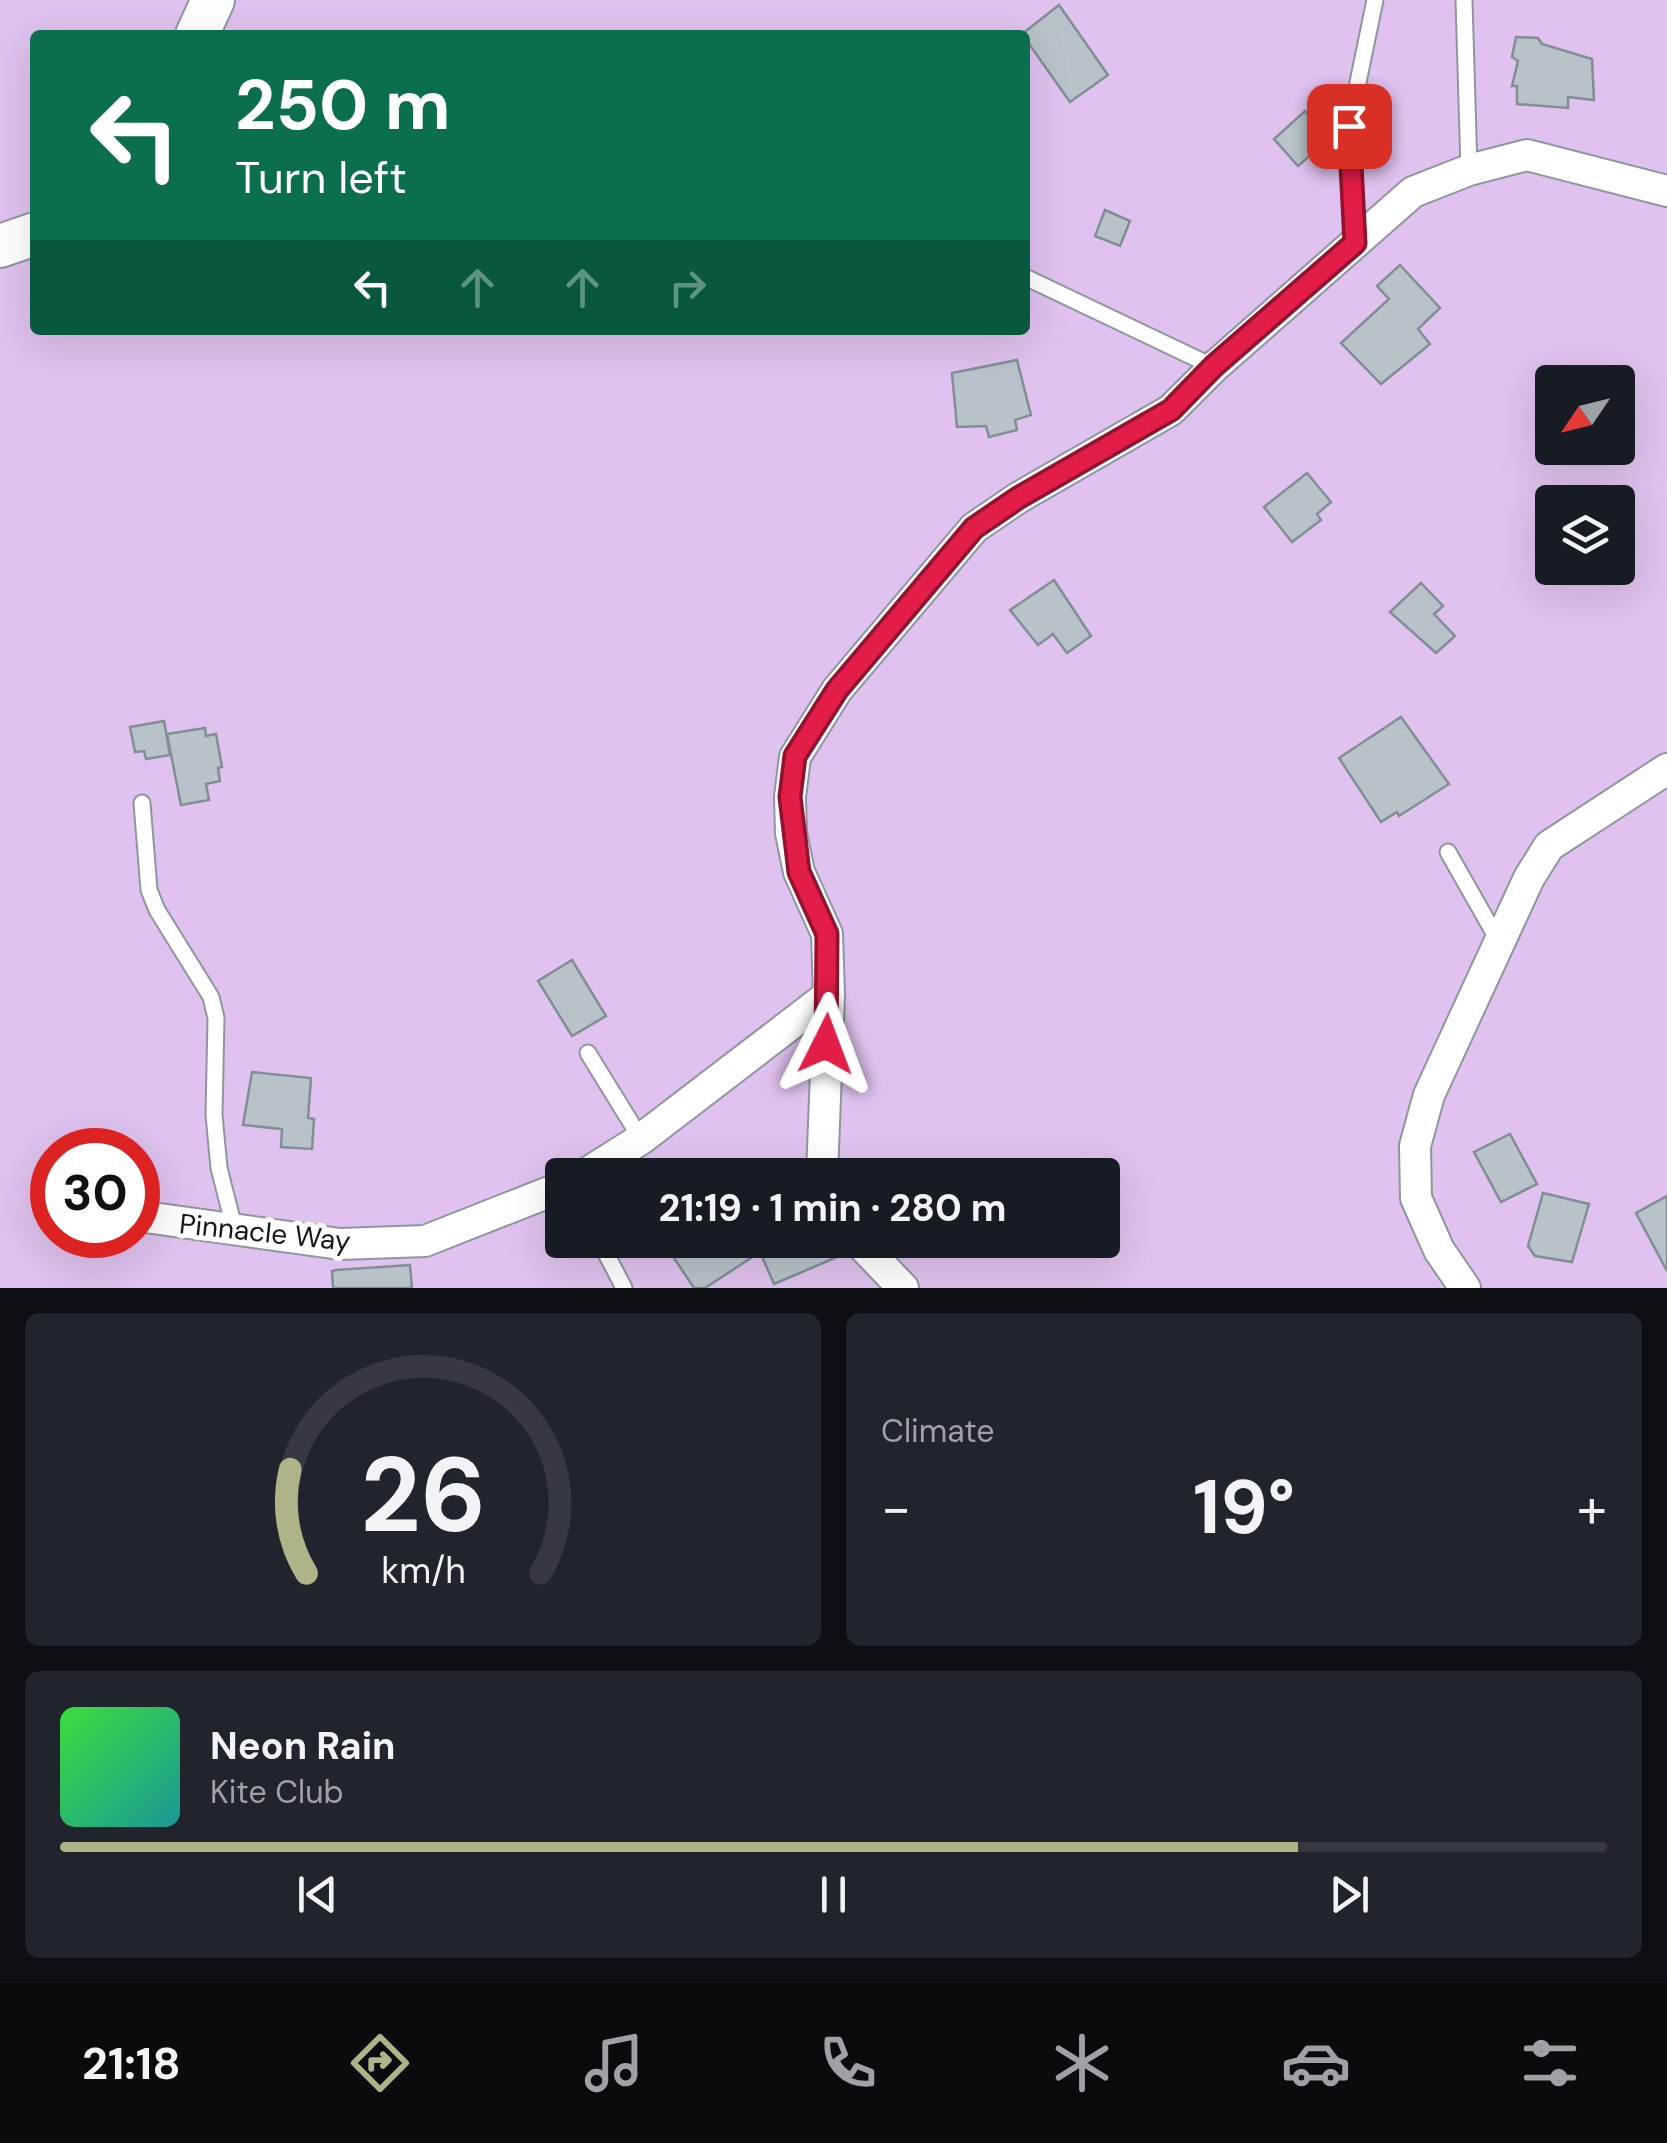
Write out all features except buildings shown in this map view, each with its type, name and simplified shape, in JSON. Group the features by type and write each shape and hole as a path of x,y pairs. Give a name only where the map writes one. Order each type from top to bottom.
{"street":[{"path":"200,30 213,0"},
{"path":"823,1158 829,995 827,934 799,872 791,834 795,756 837,690 974,528 1018,498 1171,410 1214,366 1413,192 1469,170 1528,154 1667,191"},
{"path":"0,246 30,236"},
{"path":"1465,1288 1439,1250 1416,1198 1415,1146 1429,1096 1529,878 1549,846 1667,769"},
{"path":"611,1158 829,995"},
{"name":"Pinnacle Way","path":"160,1219 340,1244 424,1241 545,1193"},
{"path":"874,1258 903,1288"}],"lane":[{"path":"1355,243 1349,126 1376,0"},
{"path":"1464,0 1469,170"},
{"path":"1030,280 1214,366"},
{"path":"142,803 149,890 157,910 211,997 216,1018 213,1055 219,1168 235,1231"},
{"path":"1448,852 1500,943"},
{"path":"588,1052 640,1140"},
{"path":"608,1258 624,1288"}],"shaded area":[{"path":"0,0 1667,0 1667,1288 0,1288"}],"route":[{"path":"826,1044 827,934 799,872 791,834 795,756 837,690 974,528 1131,430 1171,410 1214,366 1355,243 1349,126"}]}
